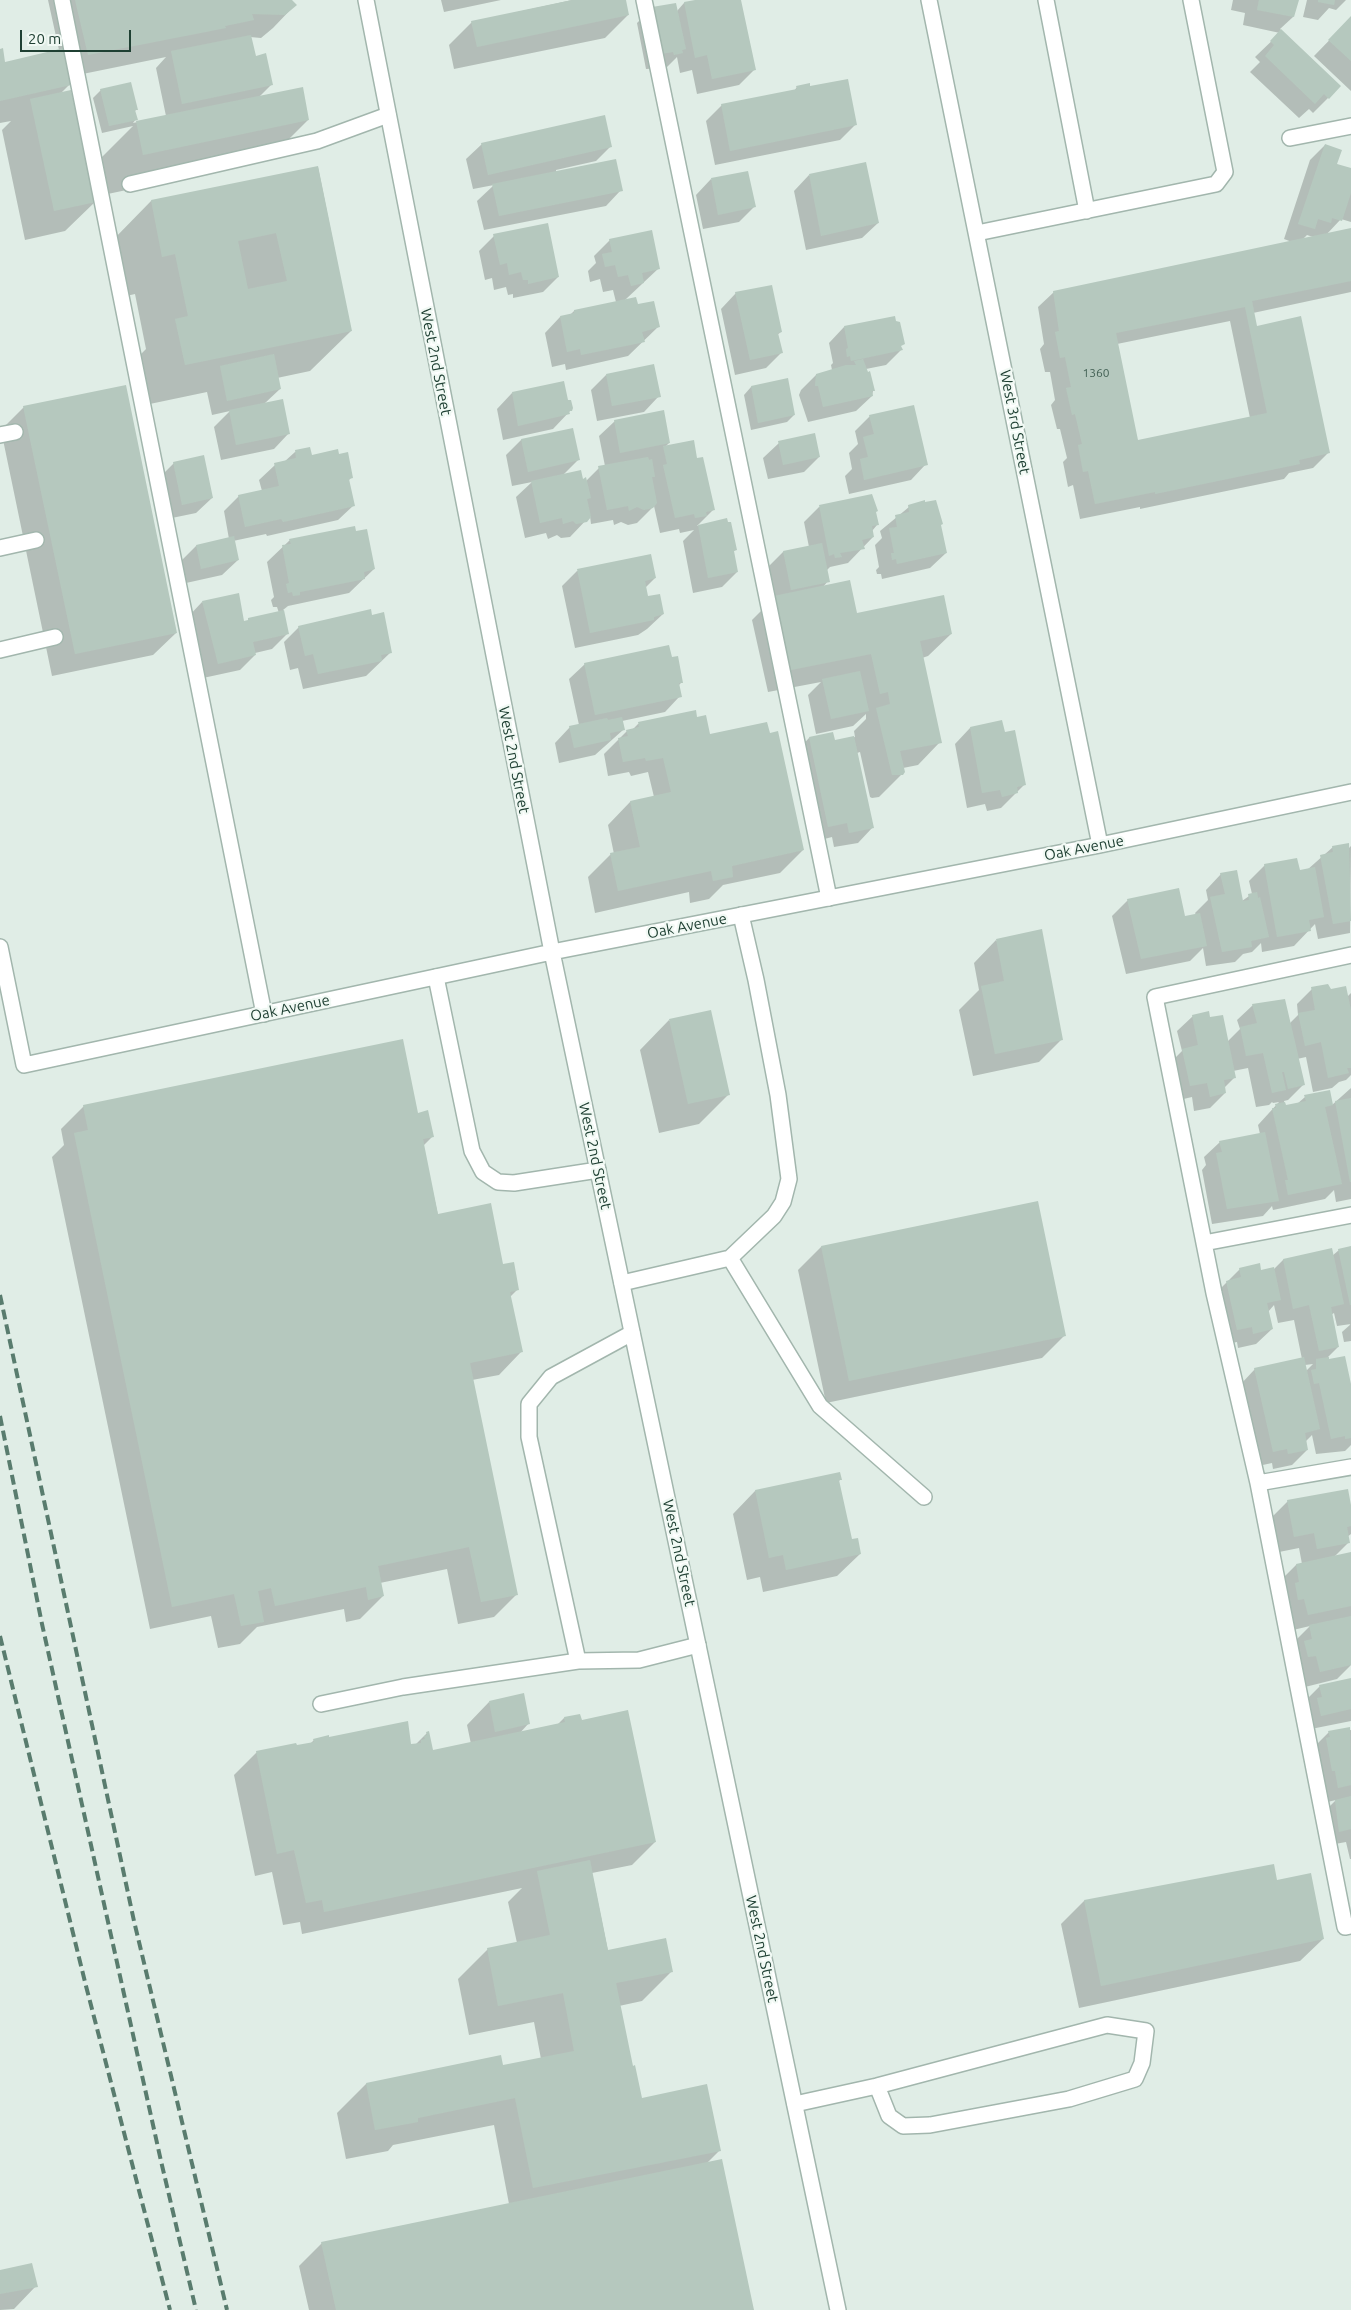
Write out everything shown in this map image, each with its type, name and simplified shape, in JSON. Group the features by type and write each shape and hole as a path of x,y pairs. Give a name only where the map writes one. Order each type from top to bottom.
{"street":[{"path":"62,0 264,1014"},
{"name":"West 2nd Street","path":"366,0 552,952 838,2310"},
{"path":"644,0 830,898"},
{"name":"West 3rd Street","path":"929,0 1100,845"},
{"path":"1046,0 1087,211"},
{"path":"977,233 1216,184 1225,172 1191,0"},
{"path":"130,184 317,141 388,115"},
{"path":"1290,138 1351,126"},
{"path":"0,548 36,540"},
{"path":"0,650 56,637"},
{"name":"Oak Avenue","path":"0,947 24,1065 552,952 1100,845 1351,792"},
{"path":"622,1283 730,1258 774,1216 783,1202 789,1180 778,1094 756,980 741,915"},
{"path":"1351,956 1155,997 1204,1243 1258,1483 1345,1928 1351,1926"},
{"path":"436,977 472,1151 483,1172 498,1182 514,1183 598,1170"},
{"path":"1204,1243 1351,1215"},
{"path":"730,1258 820,1406 924,1497"},
{"path":"578,1661 572,1626 529,1437 529,1404 551,1377 632,1332"},
{"path":"1258,1483 1351,1467"},
{"path":"321,1704 403,1687 578,1661 639,1660 698,1645"},
{"path":"795,2104 877,2086 1107,2025 1146,2032 1142,2063 1134,2079 1069,2099 930,2125 903,2126 889,2116 877,2086"}],"building":[{"path":"75,0 292,0 297,5 285,15 252,14 254,20 225,26 226,28 88,55"},
{"path":"572,0 626,0 629,15 477,47 471,21"},
{"path":"695,0 741,0 756,70 712,79 707,55 695,58 684,2"},
{"path":"1259,0 1299,0 1294,17 1257,10"},
{"path":"1318,0 1335,0 1334,5 1318,2"},
{"path":"676,3 686,49 682,50 683,53 674,55 673,52 661,54 652,7"},
{"path":"1351,16 1351,61 1328,40"},
{"path":"1281,29 1341,86 1329,99 1324,94 1315,104 1265,56 1274,45 1270,41"},
{"path":"251,35 256,56 266,53 273,85 182,104 171,51"},
{"path":"3,48 5,62 64,48 71,85 0,101 0,49"},
{"path":"848,79 857,125 730,151 721,104 797,89 796,86 810,83 810,86"},
{"path":"131,82 138,110 135,110 138,120 109,126 100,89"},
{"path":"303,87 309,120 143,155 136,121"},
{"path":"71,90 96,202 54,211 30,99"},
{"path":"605,115 612,147 488,175 481,143"},
{"path":"1325,144 1342,150 1337,164 1351,168 1351,193 1342,221 1332,218 1331,223 1318,219 1315,229 1298,224"},
{"path":"616,159 623,191 499,216 492,184"},
{"path":"866,162 879,223 821,236 809,174"},
{"path":"318,166 352,331 185,365 175,319 188,316 175,254 162,257 151,200","holes":["276,233 287,281 248,289 238,241"]},
{"path":"748,171 756,207 718,215 711,178"},
{"path":"548,223 559,277 528,284 528,280 523,280 521,272 509,275 507,263 500,265 493,234"},
{"path":"1351,228 1351,281 1252,301 1257,326 1301,316 1330,453 1299,460 1300,464 1155,494 1155,492 1095,504 1088,471 1083,472 1078,445 1082,444 1075,414 1072,415 1066,388 1071,387 1065,357 1060,358 1055,332 1059,331 1053,291","holes":["1245,307 1267,413 1138,440 1116,333"]},
{"path":"652,230 660,269 642,273 644,283 631,286 628,275 618,277 615,265 605,267 602,254 612,252 609,239"},
{"path":"772,285 782,332 778,333 783,353 750,360 735,292"},
{"path":"636,297 638,304 654,301 660,327 642,332 645,342 581,355 580,349 567,352 560,316 574,313 574,310"},
{"path":"895,316 896,321 900,322 905,344 901,346 903,350 851,361 850,356 847,357 846,349 848,348 844,326"},
{"path":"274,354 281,389 227,401 220,366"},
{"path":"863,359 868,372 870,371 875,391 872,391 873,396 823,407 818,386 815,386 816,374 846,365 856,365 854,361"},
{"path":"654,364 661,397 612,406 606,374"},
{"path":"788,378 795,415 758,423 751,386"},
{"path":"564,381 568,400 571,400 573,408 572,411 569,411 570,414 518,426 512,392"},
{"path":"126,385 177,633 75,654 23,406"},
{"path":"283,399 290,434 236,445 229,410"},
{"path":"914,405 928,465 864,480 860,459 868,457 863,437 874,434 869,415"},
{"path":"664,410 670,443 620,453 614,420"},
{"path":"573,428 580,460 528,472 521,439"},
{"path":"815,433 820,457 783,465 778,441"},
{"path":"694,440 697,458 703,457 715,510 706,512 707,516 695,518 694,514 675,518 663,465 667,464 663,446"},
{"path":"310,447 312,455 338,449 339,454 348,452 353,478 349,479 355,506 283,522 281,519 245,527 238,495 279,486 274,463 296,458 295,450"},
{"path":"204,455 213,498 182,505 173,462"},
{"path":"648,457 649,460 652,459 655,477 652,477 657,503 653,508 644,510 637,507 629,511 628,506 607,510 598,466"},
{"path":"581,470 583,479 586,477 591,498 587,499 591,517 587,522 576,524 573,521 563,524 562,518 540,523 531,481"},
{"path":"872,494 878,511 876,512 879,525 872,526 874,537 862,540 865,549 840,553 842,557 835,558 834,554 829,556 819,505"},
{"path":"925,500 925,502 936,500 943,524 941,525 947,553 897,564 896,559 892,560 891,553 894,553 889,528 897,527 895,515 909,512 908,505"},
{"path":"727,518 728,522 731,522 737,550 734,551 738,572 708,578 698,525"},
{"path":"355,526 356,531 367,529 375,569 364,572 365,579 300,592 300,595 293,596 292,592 288,593 286,584 289,583 282,545 291,544 289,539"},
{"path":"234,536 239,560 201,569 196,545"},
{"path":"822,543 830,582 791,590 783,551"},
{"path":"651,554 656,578 645,581 648,596 660,594 664,614 654,617 654,620 590,633 577,569"},
{"path":"850,580 857,613 944,595 952,634 920,641 942,743 900,751 905,772 903,775 892,775 876,708 890,704 888,692 880,694 871,654 791,670 774,596"},
{"path":"239,593 244,621 248,620 248,618 284,610 289,634 253,642 256,655 218,664 202,601"},
{"path":"371,609 372,615 384,612 392,653 381,655 382,661 318,674 313,654 305,656 298,626"},
{"path":"669,645 672,657 678,656 683,683 679,683 682,697 595,715 584,663"},
{"path":"860,671 869,711 831,719 822,679"},
{"path":"696,710 697,717 706,715 710,734 767,722 770,733 778,731 804,850 732,866 733,877 713,881 711,871 618,891 610,853 640,847 630,801 671,792 663,758 646,761 645,758 623,762 618,738 628,736 626,730 639,727 638,722"},
{"path":"622,717 625,730 610,733 611,740 574,748 569,726 607,718 608,720"},
{"path":"1002,720 1005,732 1015,730 1026,785 1017,787 1018,793 1002,797 1000,790 982,793 970,727"},
{"path":"833,732 835,740 854,736 874,828 849,833 847,823 828,827 809,737"},
{"path":"1349,843 1351,921 1333,924 1320,855 1333,852 1332,846"},
{"path":"1297,858 1300,870 1315,867 1324,917 1309,920 1311,931 1277,937 1264,864"},
{"path":"1237,870 1243,901 1249,900 1248,894 1257,892 1258,898 1260,897 1269,937 1251,941 1252,947 1222,952 1210,897 1225,894 1220,873"},
{"path":"1179,888 1185,916 1200,913 1207,946 1141,959 1127,899"},
{"path":"1042,929 1063,1040 995,1054 981,986 1004,981 996,939"},
{"path":"1328,984 1331,989 1346,986 1351,1010 1351,1068 1347,1068 1349,1073 1328,1078 1321,1042 1305,1046 1298,1013 1315,1010 1311,987"},
{"path":"1285,999 1305,1085 1288,1089 1284,1072 1282,1072 1286,1090 1272,1093 1263,1053 1246,1056 1240,1027 1257,1023 1252,1004"},
{"path":"711,1010 730,1095 688,1104 669,1019"},
{"path":"1209,1011 1210,1017 1223,1015 1236,1078 1224,1080 1226,1093 1210,1097 1207,1083 1190,1086 1182,1049 1198,1045 1192,1015"},
{"path":"403,1039 418,1113 428,1110 434,1137 423,1139 438,1214 491,1203 503,1264 514,1262 519,1290 510,1292 523,1352 470,1363 518,1595 481,1602 469,1547 378,1566 384,1596 368,1600 366,1587 275,1606 271,1588 258,1591 264,1622 241,1626 234,1594 172,1607 74,1133 88,1130 83,1105"},
{"path":"1330,1090 1333,1105 1325,1107 1342,1184 1288,1195 1285,1180 1288,1180 1272,1108 1276,1108 1275,1104 1285,1102 1286,1105 1306,1101 1304,1095"},
{"path":"1351,1098 1351,1182 1350,1182 1335,1101"},
{"path":"1265,1132 1279,1201 1227,1209 1216,1153 1222,1152 1219,1141"},
{"path":"1038,1201 1066,1336 849,1381 821,1246"},
{"path":"1351,1246 1351,1305 1350,1305 1338,1249"},
{"path":"1332,1248 1344,1304 1331,1307 1339,1347 1319,1351 1309,1305 1293,1309 1283,1259"},
{"path":"1260,1263 1261,1270 1274,1267 1281,1300 1267,1303 1273,1329 1253,1334 1252,1327 1237,1330 1226,1281 1241,1277 1239,1268"},
{"path":"1345,1356 1351,1384 1351,1438 1345,1439 1345,1436 1331,1439 1319,1383 1314,1384 1311,1370 1316,1369 1316,1359"},
{"path":"1304,1357 1320,1429 1305,1433 1308,1450 1288,1454 1287,1449 1273,1452 1254,1368"},
{"path":"840,1472 842,1480 839,1480 852,1539 858,1538 861,1554 786,1570 783,1555 769,1558 755,1490"},
{"path":"1348,1489 1351,1505 1351,1526 1347,1527 1350,1543 1317,1549 1314,1533 1294,1537 1287,1500"},
{"path":"1351,1552 1351,1606 1308,1615 1304,1599 1298,1600 1295,1583 1299,1582 1296,1564"},
{"path":"1351,1616 1351,1665 1320,1672 1316,1656 1308,1657 1304,1641 1312,1639 1309,1625"},
{"path":"1351,1678 1351,1709 1321,1716 1317,1698 1322,1697 1319,1685"},
{"path":"524,1693 530,1724 495,1732 489,1701"},
{"path":"628,1710 656,1842 324,1912 322,1900 306,1903 294,1850 277,1854 256,1751 296,1743 297,1745 314,1742 313,1739 329,1735 329,1737 408,1721 411,1744 421,1743 421,1740 425,1739 424,1736 427,1735 426,1732 429,1731 433,1750 565,1722 564,1717 580,1714 582,1720"},
{"path":"1350,1727 1351,1785 1338,1788 1335,1771 1332,1771 1326,1738 1330,1737 1328,1731"},
{"path":"1351,1796 1351,1829 1339,1832 1335,1800"},
{"path":"590,1860 608,1950 666,1938 673,1972 616,1983 633,2066 635,2065 642,2098 707,2084 721,2151 533,2188 515,2098 418,2118 418,2122 375,2130 366,2083 501,2055 503,2065 574,2051 563,1993 498,2006 487,1948 550,1935 537,1871"},
{"path":"1274,1864 1277,1880 1311,1873 1324,1939 1101,1986 1084,1900"},
{"path":"722,2159 754,2310 336,2310 321,2242"},
{"path":"32,2263 38,2287 0,2294 0,2270"}],"railway":[{"path":"0,1295 134,1921 227,2310"},
{"path":"0,1416 42,1624 161,2161 196,2310"},
{"path":"0,1636 86,1986 170,2310"}]}
